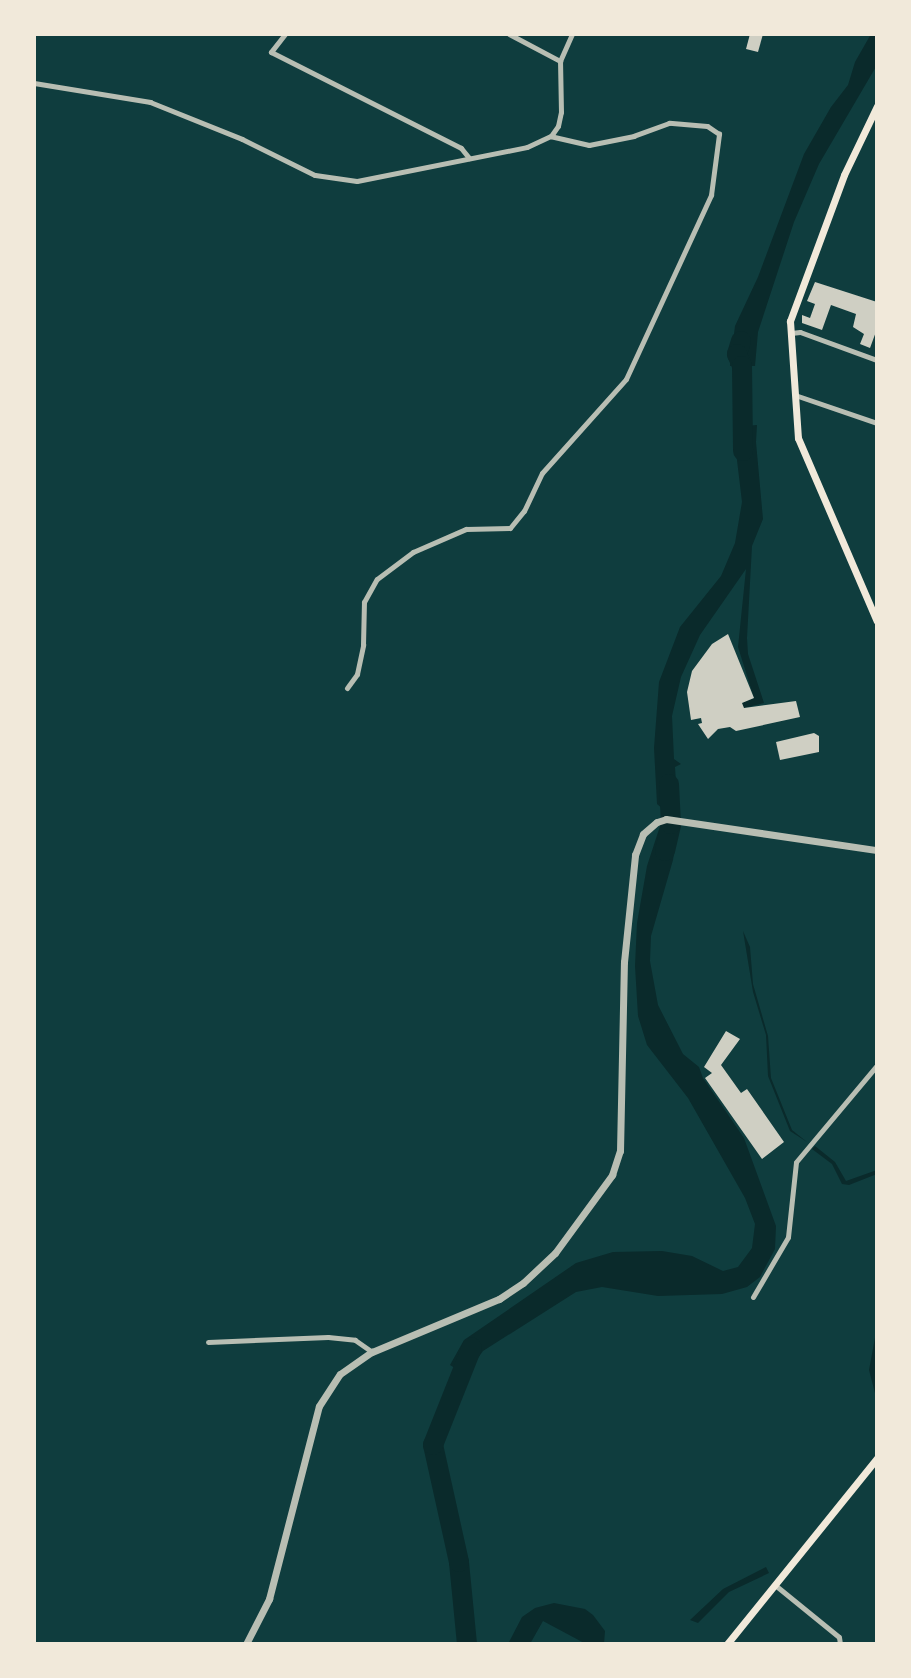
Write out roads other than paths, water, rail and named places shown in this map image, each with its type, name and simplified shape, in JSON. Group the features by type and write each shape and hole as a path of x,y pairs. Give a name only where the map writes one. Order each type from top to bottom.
{"main road":[{"path":"876,617 798,438 790,321 828,218 877,106"},
{"path":"727,1644 877,1458"}],"street":[{"path":"285,34 271,52 461,148 470,158"},
{"path":"509,34 560,61"},
{"path":"34,83 150,102 333,180 357,181 527,147 551,136 558,126 561,112 560,61 572,34"},
{"path":"347,688 357,674 363,645 364,602 377,579 413,552 466,529 510,528 524,511 542,473 626,379 711,195 719,134 707,126 669,123 634,136 589,145 551,136"},
{"path":"791,333 800,332 877,360"},
{"path":"795,395 877,423"},
{"path":"246,1644 272,1591 319,1406 340,1374 372,1352 499,1299 523,1283 555,1253 612,1175 620,1151 624,962 635,855 649,827 666,819 877,850"},
{"path":"753,1297 788,1237 796,1162 877,1065"},
{"path":"208,1342 328,1337 355,1340 372,1352"},
{"path":"775,1585 839,1637 840,1644"}],"water":[{"path":"871,34 877,34 877,65 819,164 794,222 758,332 755,366 730,366 735,326 758,277 804,154 831,107 848,85 855,62"},
{"path":"757,425 763,519 752,546 747,638 748,654 764,703 744,708 742,703 754,698 738,647 746,569 700,635 681,677 672,716 674,759 681,764 675,767 678,813 664,810 657,804 654,748 659,682 680,627 721,576 735,543 742,502 733,427"},
{"path":"661,823 678,825 673,860 651,936 650,961 658,1005 683,1054 699,1067 703,1078 744,1138 776,1226 775,1249 760,1277 747,1287 722,1294 658,1296 602,1287 576,1292 483,1351 466,1375 450,1365 464,1340 576,1263 613,1252 662,1251 692,1256 723,1271 738,1267 752,1248 755,1224 745,1198 688,1098 647,1045 638,1016 635,966 637,923 647,866"},
{"path":"743,931 750,947 753,984 768,1036 771,1078 792,1130 807,1142 790,1131 768,1076 766,1035 753,992"},
{"path":"815,1146 835,1162 846,1181 877,1170 877,1174 849,1185 842,1184 832,1164 812,1149"},
{"path":"877,1327 876,1364 877,1401 869,1370"},
{"path":"766,1567 769,1573 729,1592 698,1623 690,1620 723,1589"},
{"path":"554,1603 585,1609 593,1615 605,1631 604,1644 586,1644 543,1621 530,1644 508,1644 522,1617 535,1608"}],"waterway":[{"path":"741,341 737,354 742,366 743,451"},
{"path":"665,851 671,824 669,784"},
{"path":"467,1644 459,1562 433,1445 472,1347"}]}
